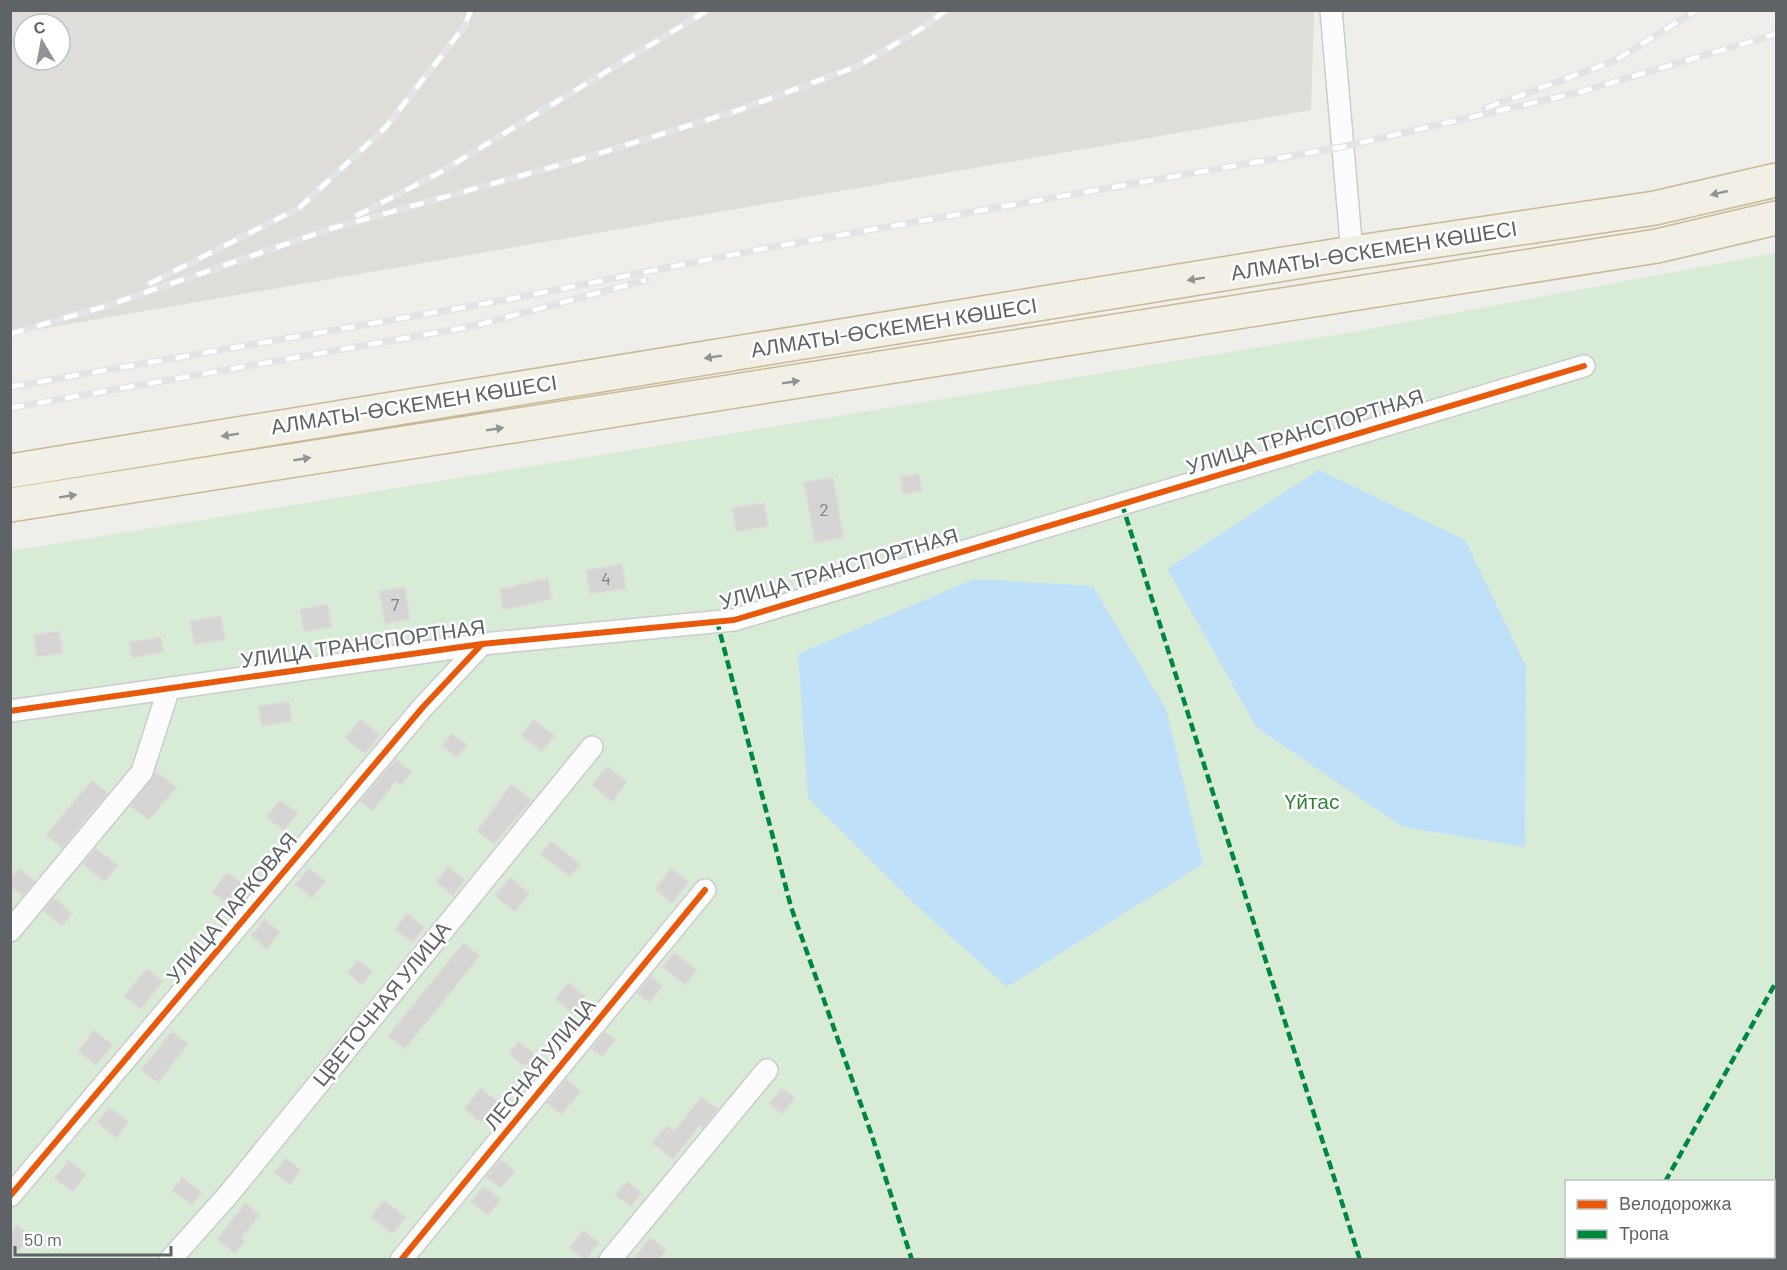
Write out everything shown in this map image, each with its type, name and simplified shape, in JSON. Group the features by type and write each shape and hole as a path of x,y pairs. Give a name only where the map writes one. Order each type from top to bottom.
{"highway":[{"name":"АЛМАТЫ-ӨСКЕМЕН КӨШЕСІ","path":"10,471 1352,254 1655,208 1776,180"},
{"name":"АЛМАТЫ-ӨСКЕМЕН КӨШЕСІ","path":"10,505 1657,246 1776,218"}],"street":[{"path":"1330,10 1352,254"},
{"name":"УЛИЦА ТРАНСПОРТНАЯ","path":"10,711 482,644 734,620 1584,366"},
{"name":"УЛИЦА ПАРКОВАЯ","path":"10,1197 423,707 482,644"},
{"path":"10,931 142,772 169,687"},
{"name":"ЦВЕТОЧНАЯ УЛИЦА","path":"170,1260 228,1195 592,747"},
{"name":"ЛЕСНАЯ УЛИЦА","path":"401,1260 705,890"},
{"path":"610,1260 768,1070"}],"shaded area":[{"path":"11,10 1314,11 1311,110 11,334"}],"green space":[{"name":"Үйтас","path":"1776,253 1776,1259 11,1260 11,551 1347,333"}],"water":[{"path":"1319,470 1465,540 1526,666 1525,847 1403,827 1257,728 1167,569"},
{"path":"974,579 1093,586 1166,709 1203,864 1007,987 918,907 808,798 798,654"}],"building":[{"path":"919,474 922,491 903,494 900,477"},
{"path":"833,477 844,538 815,543 804,482"},
{"path":"764,503 768,526 736,532 732,508"},
{"path":"622,564 626,589 590,594 586,570"},
{"path":"548,578 552,599 503,610 500,589"},
{"path":"405,587 410,619 385,624 379,591"},
{"path":"328,604 332,627 304,632 300,609"},
{"path":"221,616 225,640 194,645 190,621"},
{"path":"59,631 63,653 37,657 33,635"},
{"path":"161,637 164,652 132,658 129,642"},
{"path":"289,701 292,721 262,726 258,706"},
{"path":"360,719 380,735 365,754 345,738"},
{"path":"533,719 555,736 542,752 521,735"},
{"path":"452,733 467,745 457,758 442,746"},
{"path":"396,759 412,772 401,785 396,781 373,811 360,801"},
{"path":"607,766 627,782 612,802 592,785"},
{"path":"156,772 177,787 149,820 130,806"},
{"path":"92,780 108,793 62,848 46,835"},
{"path":"511,784 532,800 494,844 477,831"},
{"path":"280,800 298,813 284,831 266,817"},
{"path":"551,841 581,864 570,877 540,854"},
{"path":"96,848 118,865 105,882 82,864"},
{"path":"448,866 465,880 453,896 436,882"},
{"path":"19,868 35,881 23,896 10,886 10,879"},
{"path":"309,868 326,881 312,898 295,885"},
{"path":"671,868 689,882 672,903 655,889"},
{"path":"227,872 243,884 227,904 212,892"},
{"path":"510,877 530,894 515,912 495,896"},
{"path":"54,898 72,913 62,926 43,911"},
{"path":"407,913 425,927 413,943 395,929"},
{"path":"264,919 280,932 267,949 251,936"},
{"path":"463,943 480,956 405,1049 388,1036"},
{"path":"674,952 697,970 685,985 662,967"},
{"path":"358,960 373,971 362,985 347,973"},
{"path":"147,968 163,981 141,1009 124,996"},
{"path":"651,976 663,986 649,1003 637,993"},
{"path":"568,982 585,996 573,1013 555,999"},
{"path":"94,1030 113,1045 96,1065 78,1051"},
{"path":"172,1031 188,1044 158,1083 141,1070"},
{"path":"605,1032 616,1040 602,1057 591,1049"},
{"path":"518,1041 535,1054 525,1066 509,1054"},
{"path":"566,1079 581,1091 561,1115 546,1103"},
{"path":"481,1088 498,1102 481,1123 464,1109"},
{"path":"782,1088 795,1098 782,1114 769,1104"},
{"path":"701,1097 718,1109 703,1128 700,1125 673,1159 652,1143 667,1125 674,1131"},
{"path":"109,1107 129,1122 116,1138 97,1122"},
{"path":"286,1158 301,1170 290,1185 274,1173"},
{"path":"500,1159 515,1171 501,1188 486,1177"},
{"path":"69,1160 86,1175 72,1192 54,1178"},
{"path":"182,1177 202,1193 192,1205 172,1190"},
{"path":"627,1181 642,1193 631,1207 615,1195"},
{"path":"484,1186 501,1200 488,1215 471,1202"},
{"path":"384,1200 406,1217 393,1234 371,1217"},
{"path":"245,1203 260,1215 241,1238 245,1241 235,1254 217,1239"},
{"path":"17,1225 31,1236 10,1260 10,1234"},
{"path":"583,1230 599,1243 586,1260 569,1248"},
{"path":"650,1237 666,1250 659,1260 633,1260"}],"railway":[{"path":"149,284 299,208 385,128 464,27 471,10"},
{"path":"356,216 439,173 708,10"},
{"path":"10,334 106,306 333,228 578,160 739,110 858,66 924,27 946,10"},
{"path":"1486,108 1614,61 1697,10"},
{"path":"10,387 505,300 761,249 1342,147 1580,92 1776,34"},
{"path":"10,408 474,326 646,280"}],"marked path":[{"path":"1122,504 1360,1260"},
{"path":"717,621 791,907 871,1133 912,1260"},
{"path":"1666,1180 1776,982"}],"cycle path":[{"path":"10,711 482,644 734,620 1584,366"},
{"path":"10,1196 423,707 482,644"},
{"path":"401,1260 705,890"}]}
